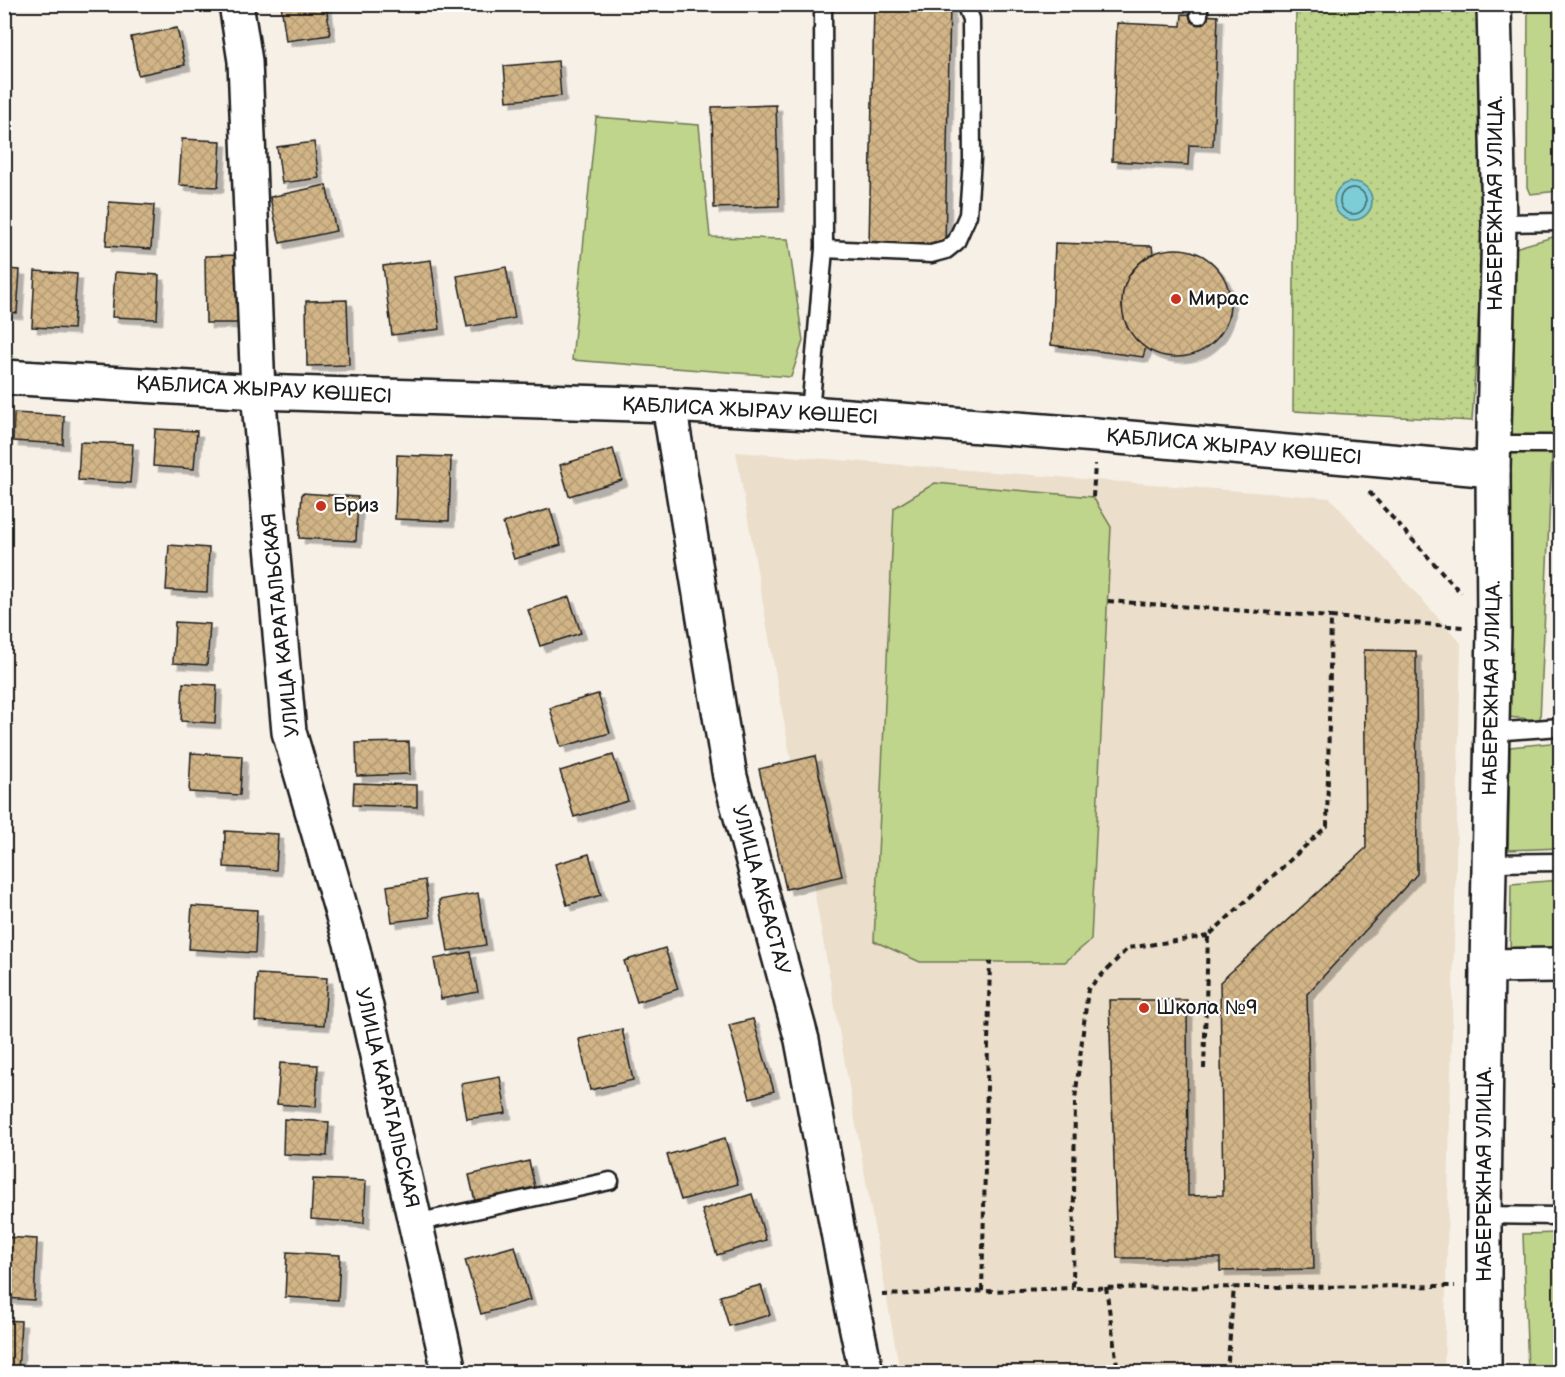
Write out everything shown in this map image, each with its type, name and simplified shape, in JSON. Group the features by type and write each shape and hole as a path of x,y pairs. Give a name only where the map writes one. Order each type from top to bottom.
{"street":[{"name":"УЛИЦА КАРАТАЛЬСКАЯ","path":"236,4 245,62 258,392 289,732 353,950 448,1372"},
{"name":"НАБЕРЕЖНАЯ УЛИЦА.","path":"1484,1372 1487,966 1494,629 1493,457 1499,222 1494,4"},
{"name":"ҚАБЛИСА ЖЫРАУ КӨШЕСІ","path":"4,377 258,392 669,405 810,412 1096,435 1493,457"},
{"name":"УЛИЦА АКБАСТАУ","path":"669,405 730,777 802,1040 866,1372"},
{"path":"1487,966 1560,965"}],"lane":[{"path":"810,412 824,249 823,4"},
{"path":"824,249 931,254 946,250 956,242 968,215 972,159 971,19 965,4"},
{"path":"1499,222 1560,222"},
{"path":"1493,457 1560,444"},
{"path":"1492,732 1560,727"},
{"path":"1489,863 1560,862"},
{"path":"415,1222 610,1181"},
{"path":"1484,1215 1560,1216"}],"path":[{"path":"1368,491 1462,594"},
{"path":"1108,601 1494,629"},
{"path":"1073,1288 1075,1100 1088,989 1128,948 1208,936 1327,826 1331,617"},
{"path":"1204,1069 1208,936"},
{"path":"982,1291 990,962"},
{"path":"850,1296 1106,1287 1484,1286"},
{"path":"1106,1287 1118,1372"},
{"path":"1227,1372 1234,1287"}],"shaded area":[{"name":"Школа №9","path":"736,452 1330,498 1461,643 1444,1372 900,1372"}],"green space":[{"path":"1296,5 1494,5 1495,54 1472,421 1293,411"},
{"path":"1528,5 1560,5 1560,189 1559,191 1530,194 1527,187"},
{"path":"596,117 699,125 710,237 788,239 803,341 791,377 572,360"},
{"path":"1560,235 1560,324 1540,720 1507,717 1511,249"},
{"path":"935,483 1093,497 1111,527 1091,940 1065,962 920,962 874,941 894,508"},
{"path":"1560,742 1560,848 1508,850 1510,747"},
{"path":"1560,880 1560,957 1510,957 1511,884"},
{"path":"1560,1233 1560,1372 1528,1372 1523,1234"}],"water":[{"path":"1353,182 1366,188 1372,201 1366,214 1353,220 1340,214 1334,201 1340,188"}],"building":[{"path":"281,4 326,4 330,35 286,41"},
{"path":"874,4 950,4 945,247 869,245"},
{"path":"1182,14 1218,16 1213,146 1189,145 1188,165 1112,161 1117,23 1181,26"},
{"path":"177,28 185,65 138,75 131,37"},
{"path":"558,61 561,96 507,101 504,66"},
{"path":"776,105 779,206 714,208 712,107"},
{"path":"182,139 221,141 218,187 179,185"},
{"path":"314,142 319,178 282,183 277,147"},
{"path":"326,185 336,231 280,243 270,197"},
{"path":"109,202 154,205 151,249 106,246"},
{"path":"1055,243 1152,246 1153,254 1144,259 1131,272 1124,289 1122,306 1126,324 1136,339 1146,347 1143,357 1051,345"},
{"name":"Мирас","path":"1176,249 1197,253 1214,265 1226,282 1230,303 1226,324 1214,341 1197,353 1176,357 1155,353 1138,341 1126,324 1122,303 1126,282 1138,265 1155,253"},
{"path":"240,255 242,323 206,323 205,256"},
{"path":"431,260 440,329 392,335 383,266"},
{"path":"506,267 515,318 467,327 457,276"},
{"path":"4,269 20,270 17,313 4,312"},
{"path":"35,271 77,274 73,329 32,327"},
{"path":"115,272 159,275 157,319 112,317"},
{"path":"347,300 349,365 307,366 306,301"},
{"path":"14,413 64,416 63,444 13,441"},
{"path":"155,429 197,431 194,469 153,466"},
{"path":"80,442 133,444 130,483 78,480"},
{"path":"613,449 622,480 569,496 560,465"},
{"path":"397,455 451,457 449,521 395,519"},
{"path":"302,493 358,497 356,541 299,538"},
{"path":"550,509 561,545 514,559 503,523"},
{"path":"169,545 209,548 207,592 166,590"},
{"path":"569,597 581,633 540,646 528,610"},
{"path":"175,622 210,624 207,665 173,663"},
{"path":"1364,650 1416,651 1417,874 1307,994 1314,1269 1220,1271 1220,1258 1117,1258 1109,1000 1187,1000 1188,1196 1223,1195 1220,982 1366,848"},
{"path":"183,683 217,685 215,723 181,721"},
{"path":"598,694 610,733 561,747 550,708"},
{"path":"409,742 410,774 357,776 356,743"},
{"path":"191,753 242,756 240,795 189,792"},
{"path":"613,755 628,801 574,817 560,771"},
{"path":"815,756 842,876 786,889 759,769"},
{"path":"354,783 417,785 417,807 353,805"},
{"path":"225,831 278,834 276,870 224,867"},
{"path":"589,854 601,895 567,905 555,864"},
{"path":"425,880 430,917 392,922 387,886"},
{"path":"478,893 486,945 448,951 439,900"},
{"path":"192,906 257,910 255,953 189,949"},
{"path":"665,948 678,989 637,1002 624,961"},
{"path":"470,952 478,992 441,999 434,959"},
{"path":"257,974 327,978 324,1025 255,1021"},
{"path":"753,1019 774,1091 750,1098 729,1025"},
{"path":"622,1029 633,1080 590,1090 579,1039"},
{"path":"280,1063 318,1065 316,1107 277,1104"},
{"path":"500,1077 506,1113 467,1119 461,1084"},
{"path":"284,1119 329,1122 327,1156 283,1154"},
{"path":"725,1138 738,1184 681,1200 667,1155"},
{"path":"529,1161 535,1187 475,1201 469,1175"},
{"path":"313,1179 366,1181 364,1223 311,1219"},
{"path":"752,1194 766,1240 717,1255 702,1210"},
{"path":"4,1237 37,1239 34,1300 4,1298"},
{"path":"515,1246 530,1300 481,1314 465,1260"},
{"path":"287,1252 340,1255 338,1300 285,1297"},
{"path":"761,1285 770,1315 729,1326 720,1296"},
{"path":"4,1320 21,1321 18,1372 4,1372"},
{"path":"548,1365 549,1372 518,1372"},
{"path":"329,1368 397,1371 397,1372 329,1372"}],"place":[{"name":"Мирас","path":"1176,299"},
{"name":"Бриз","path":"321,506"},
{"name":"Школа №9","path":"1144,1008"}]}
